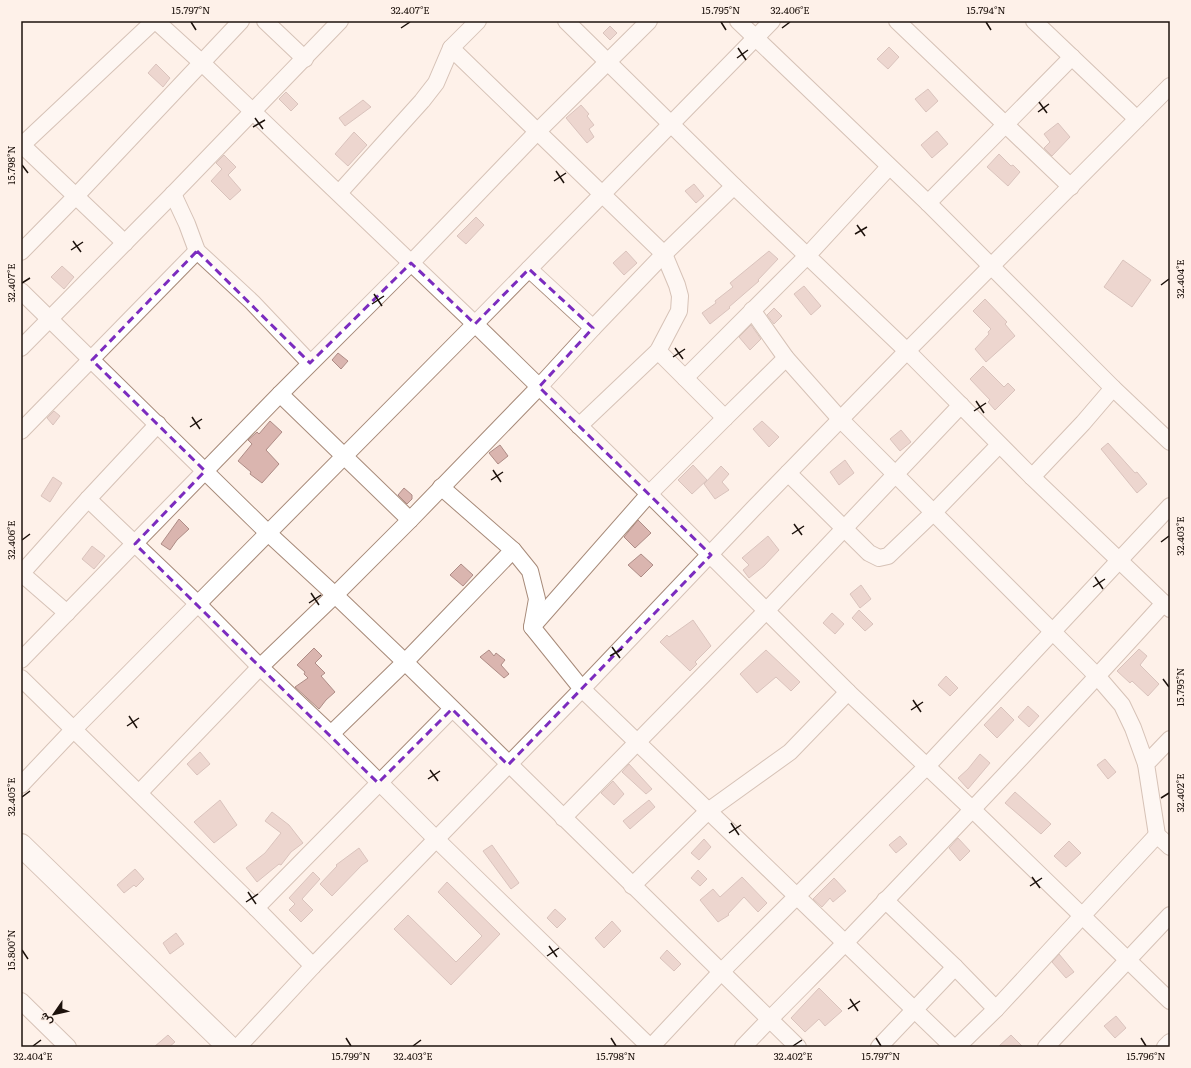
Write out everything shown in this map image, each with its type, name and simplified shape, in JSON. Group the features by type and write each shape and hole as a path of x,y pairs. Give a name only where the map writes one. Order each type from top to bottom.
{"main road":[{"path":"21,845 229,1047"}],"street":[{"path":"125,243 21,145 155,21 202,62 475,324 767,610 848,692 972,809 1170,1001"},
{"path":"21,252 76,196 241,21"},
{"path":"265,21 304,59"},
{"path":"21,348 173,194 340,21"},
{"path":"339,194 422,101 436,83 451,48 478,21"},
{"path":"566,21 734,186 907,351 999,445 1167,606 1098,676 845,942 742,1047"},
{"path":"21,660 310,363 411,263 538,132 649,21"},
{"path":"738,21 928,203 1113,388 1170,442"},
{"path":"21,784 772,21"},
{"path":"897,21 1070,187"},
{"path":"1034,21 1137,119"},
{"path":"451,48 664,254 677,284 680,296 679,311 658,351 579,426"},
{"path":"928,203 1072,57"},
{"path":"238,1047 313,966 582,689 788,473 1170,86"},
{"path":"685,378 807,256 889,167"},
{"path":"139,793 260,667 410,520 539,387 664,254 734,186"},
{"path":"173,194 187,224 196,251 252,302 310,363"},
{"path":"21,430 92,360 196,251"},
{"path":"529,269 593,328"},
{"path":"21,291 268,533 405,662 508,765 798,1047"},
{"path":"752,310 786,358 841,420 1098,676 1122,705 1133,728 1146,764 1157,835 1170,847"},
{"path":"658,351 725,418"},
{"path":"532,627 649,494 786,358"},
{"path":"1032,477 1083,423 1113,388"},
{"path":"280,394 410,520"},
{"path":"563,818 767,610 961,405"},
{"path":"68,613 21,574 158,424"},
{"path":"788,473 869,553 878,558 888,556 934,512 999,445"},
{"path":"441,487 513,550 530,571 535,585 537,599 532,627 582,689 953,1047"},
{"path":"88,499 198,604 378,783 650,1047 721,972 927,766 1170,506"},
{"path":"330,734 405,662 513,550"},
{"path":"21,678 256,908 313,966"},
{"path":"632,886 708,811 790,752 848,692"},
{"path":"256,908 452,709"},
{"path":"1146,764 1170,739"},
{"path":"957,1047 996,1009 1157,835"},
{"path":"885,900 955,967 996,1009"},
{"path":"1046,1047 1170,915"},
{"path":"879,1047 955,967"},
{"path":"21,1001 68,1047"},
{"path":"1165,1047 1170,1042"}],"highlighted area":[{"path":"197,251 310,363 411,263 475,324 529,269 593,328 539,387 711,555 508,765 452,709 378,783 135,544 205,471 92,360"}],"building":[{"path":"610,26 617,33 610,40 603,33"},
{"path":"889,47 899,57 888,69 877,59"},
{"path":"156,64 170,78 163,87 148,73"},
{"path":"928,89 938,101 926,112 915,99"},
{"path":"286,92 298,104 291,111 279,99"},
{"path":"363,100 371,107 345,126 339,118"},
{"path":"581,105 589,114 587,116 594,125 589,129 594,137 587,143 566,118"},
{"path":"1058,123 1070,137 1052,156 1044,148 1050,142 1044,134"},
{"path":"937,131 948,144 932,158 921,145"},
{"path":"354,132 367,145 348,166 335,154"},
{"path":"999,154 1011,166 1013,165 1020,172 1008,186 987,167"},
{"path":"224,155 236,167 228,175 241,190 230,200 211,181 222,169 216,163"},
{"path":"694,184 704,196 696,203 685,191"},
{"path":"476,217 484,225 466,244 457,236"},
{"path":"626,251 637,263 624,275 613,263"},
{"path":"769,251 778,259 758,280 759,281 710,324 702,313 716,303 715,301 733,287 730,283"},
{"path":"1123,260 1151,280 1132,307 1104,287"},
{"path":"62,266 74,277 64,289 51,277"},
{"path":"804,286 821,306 811,315 794,294"},
{"path":"985,299 1007,322 1005,324 1015,336 986,362 975,349 989,334 988,332 991,329 973,311"},
{"path":"774,308 782,316 774,324 767,315"},
{"path":"751,325 761,339 750,350 739,337"},
{"path":"338,353 348,361 341,369 332,360"},
{"path":"983,366 1004,387 1008,383 1015,390 995,410 988,402 990,400 970,379"},
{"path":"54,411 60,416 53,425 47,418"},
{"path":"270,421 282,432 266,450 279,464 262,483 250,474 251,472 238,461 252,444 248,440 257,432 259,434"},
{"path":"762,421 779,437 769,447 753,429"},
{"path":"901,430 911,442 900,451 890,439"},
{"path":"1108,443 1147,484 1137,493 1101,449"},
{"path":"500,445 508,456 498,464 489,453"},
{"path":"845,460 854,473 839,485 830,472"},
{"path":"693,465 707,480 692,494 678,480"},
{"path":"721,466 729,474 722,482 729,490 715,499 704,484"},
{"path":"53,477 62,483 50,502 41,496"},
{"path":"404,488 412,495 412,499 407,504 398,495"},
{"path":"179,519 189,529 177,540 170,550 161,544"},
{"path":"638,520 651,533 635,548 624,537"},
{"path":"768,536 779,550 764,566 749,578 743,570 749,565 742,558"},
{"path":"92,546 105,556 94,569 82,559"},
{"path":"641,554 653,565 641,577 628,565"},
{"path":"461,564 473,575 463,586 450,575"},
{"path":"861,585 871,599 860,608 850,594"},
{"path":"859,610 873,624 865,631 852,618"},
{"path":"832,613 844,624 835,634 823,623"},
{"path":"693,620 711,646 695,662 697,664 690,671 660,642 667,635 669,637"},
{"path":"314,648 322,656 315,663 325,673 321,676 335,692 319,709 295,687 308,678 304,674 305,672 297,665"},
{"path":"1139,649 1147,656 1140,665 1159,684 1148,696 1132,681 1130,683 1117,671"},
{"path":"489,650 494,656 496,653 505,660 501,665 509,674 504,678 480,657"},
{"path":"766,650 800,682 791,691 776,677 757,693 740,674"},
{"path":"946,676 958,688 950,696 938,685"},
{"path":"1028,706 1039,716 1029,727 1018,717"},
{"path":"1001,707 1014,720 997,738 984,725"},
{"path":"200,752 210,764 197,775 187,764"},
{"path":"980,754 990,763 968,789 958,778 968,769"},
{"path":"1105,759 1116,772 1108,779 1097,765"},
{"path":"629,764 652,789 646,794 622,772"},
{"path":"613,781 624,794 614,805 601,793"},
{"path":"1015,792 1051,824 1041,834 1005,803"},
{"path":"220,800 237,825 214,843 194,822"},
{"path":"649,800 655,807 630,829 623,821"},
{"path":"272,812 289,825 303,843 291,852 281,865 279,864 257,882 246,868 265,853 281,833 265,821"},
{"path":"900,836 907,844 896,853 889,845"},
{"path":"958,838 970,851 960,861 949,848"},
{"path":"704,839 711,847 699,860 691,853"},
{"path":"1069,841 1081,853 1066,867 1054,856"},
{"path":"492,845 519,883 511,889 483,851"},
{"path":"359,848 368,861 362,865 332,896 320,884 337,866 336,865"},
{"path":"135,869 144,879 136,887 134,885 124,893 117,885"},
{"path":"698,870 707,879 700,886 691,878"},
{"path":"313,872 320,879 302,899 313,910 301,922 289,910 295,904 289,898"},
{"path":"742,877 767,903 758,912 744,897 728,914 729,915 718,922 700,900 713,889 720,897"},
{"path":"834,878 846,891 833,902 830,898 822,907 813,899"},
{"path":"447,882 500,934 451,985 394,929 408,915 456,962 482,936 438,892"},
{"path":"555,909 566,919 557,928 547,918"},
{"path":"612,921 621,931 604,948 595,938"},
{"path":"176,933 184,944 170,954 163,943"},
{"path":"667,950 681,964 674,971 660,958"},
{"path":"1059,954 1074,972 1066,978 1052,962"},
{"path":"819,988 842,1011 825,1026 819,1019 805,1032 791,1018"},
{"path":"1116,1016 1126,1028 1115,1038 1104,1026"},
{"path":"168,1035 175,1042 169,1047 154,1047"},
{"path":"1011,1035 1023,1047 998,1047"}]}
